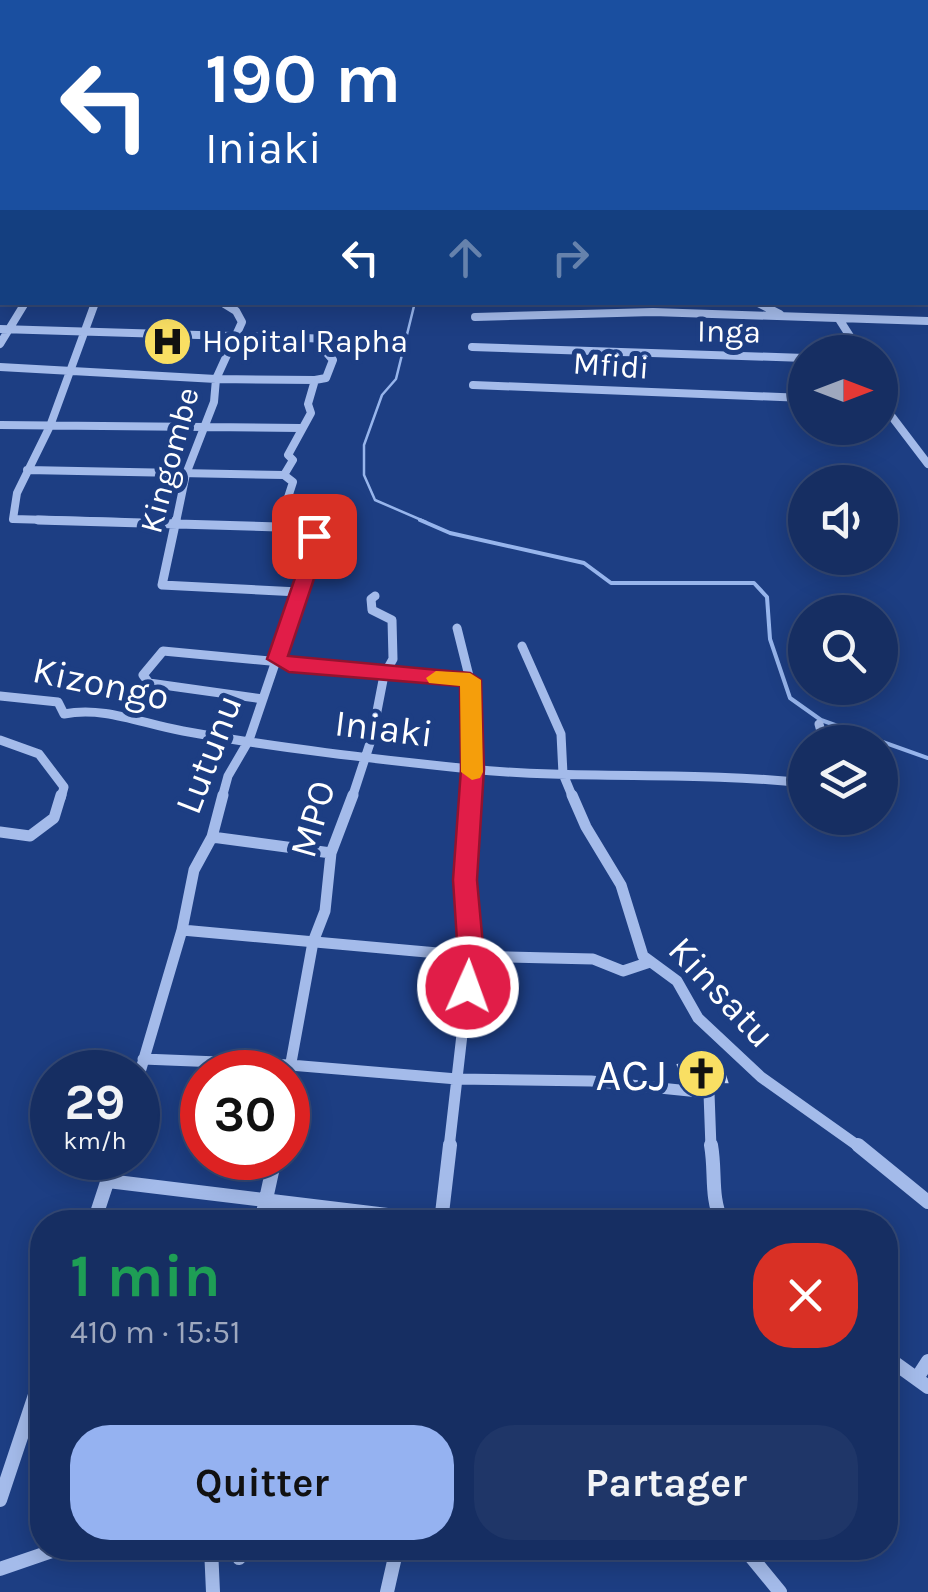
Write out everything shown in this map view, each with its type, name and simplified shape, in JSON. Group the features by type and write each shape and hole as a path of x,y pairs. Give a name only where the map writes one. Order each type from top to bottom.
{"street":[{"path":"0,344 24,305"},
{"path":"27,470 284,476 292,482 278,527 13,519 16,493 27,470 50,426 94,305"},
{"path":"226,305 236,311 242,322 233,337"},
{"path":"762,305 790,318"},
{"path":"474,317 723,313 928,321"},
{"path":"839,319 849,335"},
{"path":"0,329 334,339 326,352 333,360 326,378 315,380 216,379 0,367"},
{"name":"Kingombe","path":"233,337 216,379 214,402 186,474 162,585 299,592"},
{"name":"Inga","path":"472,347 788,357"},
{"path":"284,476 293,460 288,455 311,413 308,404 315,380"},
{"name":"Mfidi","path":"473,385 788,397"},
{"path":"0,424 300,428"},
{"path":"898,424 928,464"},
{"name":"Lutunu","path":"146,1050 182,930 194,870 212,837 228,776 264,699 316,540 308,532 278,527"},
{"name":"MPO","path":"293,1050 313,942 325,912 330,854 375,724 384,675 393,659 396,631 392,620 372,610 370,599 375,596"},
{"path":"444,1210 471,956 465,880 472,769 470,680 456,628"},
{"name":"Kinsatu","path":"522,646 561,734 563,774 586,828 621,886 643,956 677,981 698,1018 761,1077 834,1125 928,1202"},
{"name":"Iniaki","path":"264,699 149,682 143,675 160,651 277,659 289,665 384,675 470,680"},
{"name":"Kizongo","path":"0,696 20,697 42,705 58,702 64,714 90,709 113,717 248,740"},
{"name":"Kizongo","path":"0,740 34,748 46,758 64,787 54,818 30,836 0,832"},
{"name":"Iniaki","path":"248,740 472,769 632,778 739,776 788,782"},
{"path":"212,837 330,854"},
{"path":"182,930 471,956 593,959 624,971 650,962"},
{"path":"310,1073 591,1081 709,1092 709,1134 715,1169 712,1200 717,1210"},
{"path":"265,1210 270,1180"},
{"path":"98,1210 108,1182 337,1210"},
{"path":"898,1365 922,1382 928,1361"},
{"path":"0,1500 30,1410"},
{"path":"0,1569 30,1559"},
{"path":"212,1560 213,1592"},
{"path":"387,1592 394,1560"},
{"path":"754,1560 780,1592"}],"building":[{"name":"ACJ","path":"720,1060 727,1082 682,1081 678,1065"}],"waterway":[{"path":"414,305 396,379 382,395 364,445 364,475 375,500 426,522"},
{"path":"420,520 450,533 584,563 611,583 754,583 767,597 770,639 790,698 821,720 928,758"}],"slow traffic":[{"path":"436,678 470,680 472,772"}],"place":[{"name":"Hopital Rapha","path":"167,341"},
{"name":"ACJ","path":"702,1074"}],"route":[{"path":"314,536 314,549 277,659 289,665 470,680 472,769 465,880 471,956 468,987"}]}
